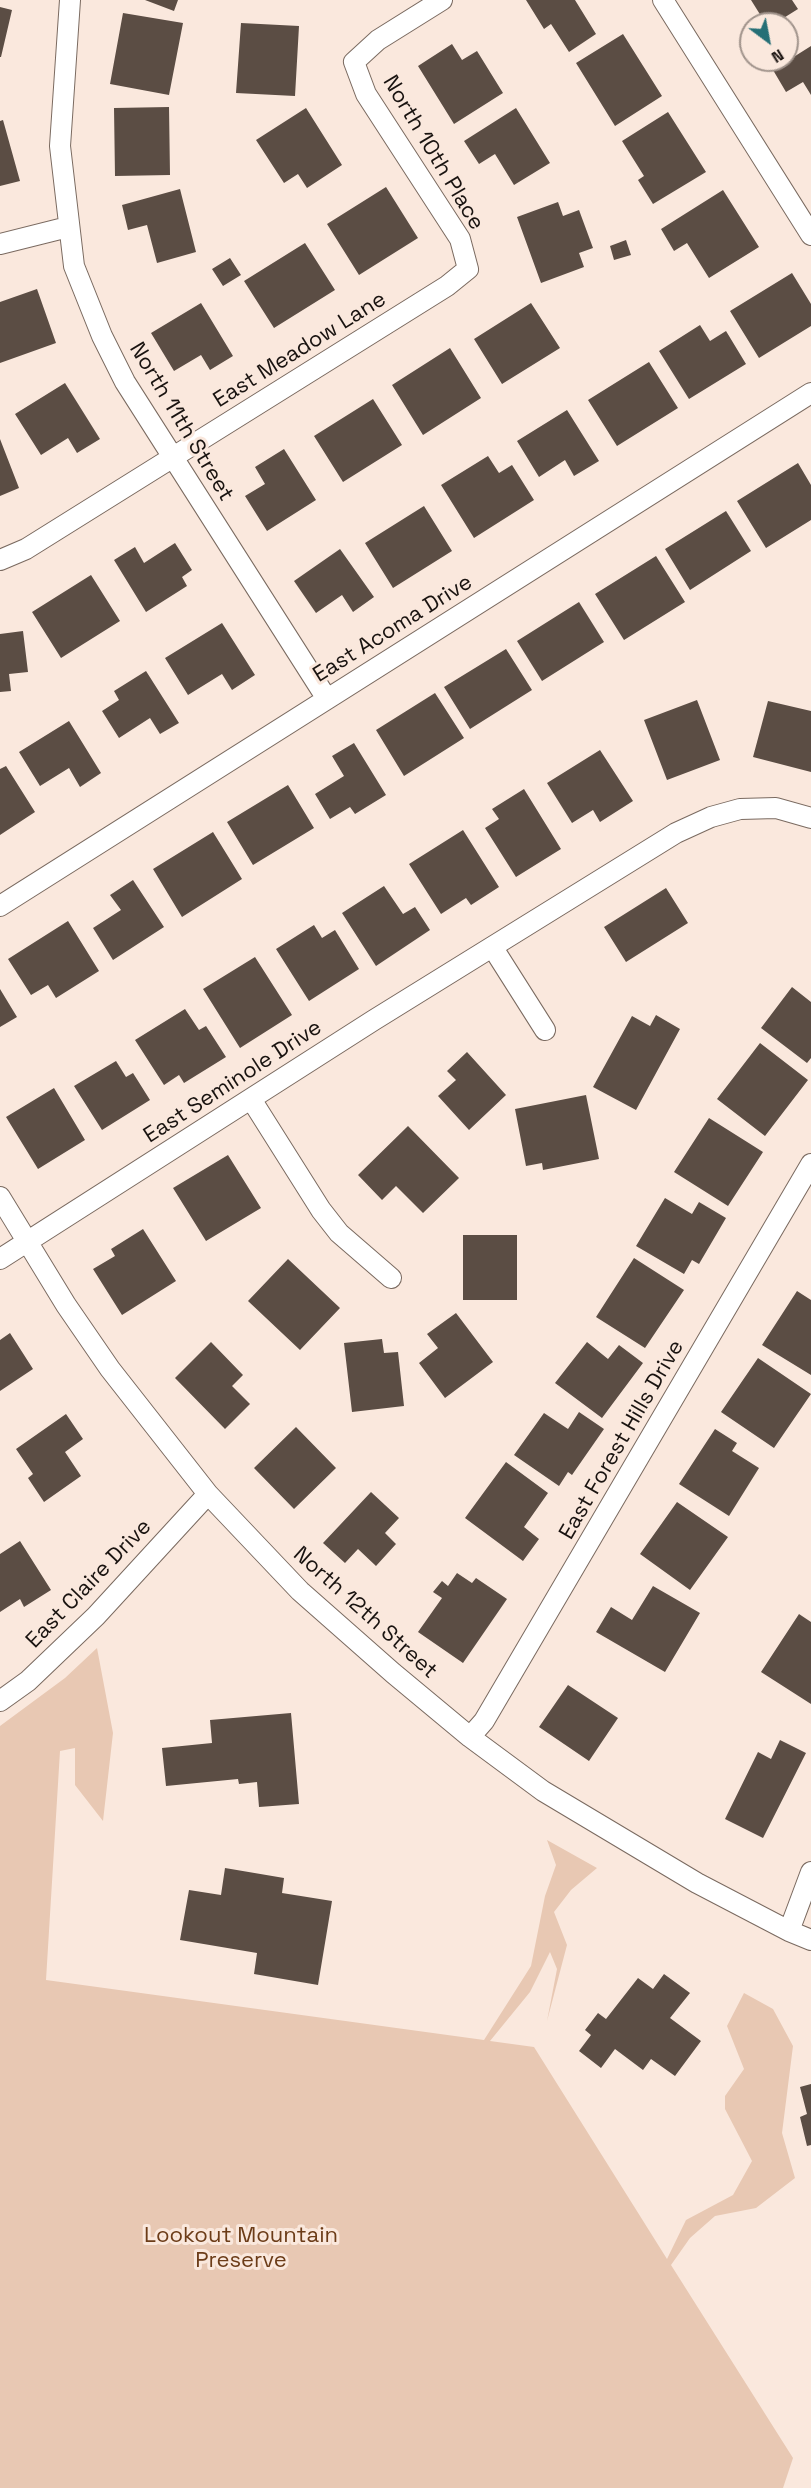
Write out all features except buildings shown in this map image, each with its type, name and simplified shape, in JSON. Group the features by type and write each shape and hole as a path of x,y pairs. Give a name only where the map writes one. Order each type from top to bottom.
{"street":[{"name":"North 11th Street","path":"70,0 60,146 74,266 102,336 124,382 327,699"},
{"name":"North 10th Place","path":"442,0 378,40 354,62 366,93 460,239 468,268"},
{"path":"663,0 811,235"},
{"path":"0,244 68,227"},
{"name":"East Meadow Lane","path":"0,560 26,549 173,458 447,286 468,268"},
{"name":"East Acoma Drive","path":"0,906 811,393"},
{"name":"East Seminole Drive","path":"0,1259 676,833 711,817 740,809 776,808 811,818"},
{"path":"493,948 545,1030"},
{"path":"251,1099 321,1210 339,1233 391,1278"},
{"name":"East Forest Hills Drive","path":"470,1737 484,1721 811,1164"},
{"name":"North 12th Street","path":"0,1197 66,1305 110,1369 208,1494 300,1591 470,1737 543,1791 697,1883 811,1940"},
{"name":"East Claire Drive","path":"0,1701 28,1681 96,1616 208,1494"},
{"path":"789,1931 811,1872"}],"green space":[{"name":"Lookout Mountain Preserve","path":"97,1648 113,1733 103,1821 75,1785 75,1748 60,1751 46,1980 484,2040 531,1966 545,1896 556,1865 547,1840 597,1868 571,1890 554,1912 567,1945 547,2021 557,1969 550,1952 530,1992 490,2041 534,2047 667,2259 686,2220 733,2195 752,2161 725,2109 725,2096 744,2069 727,2026 744,1993 773,2009 793,2046 782,2133 795,2178 756,2208 715,2216 690,2238 671,2265 793,2458 783,2488 0,2488 0,1726 65,1678"}]}
